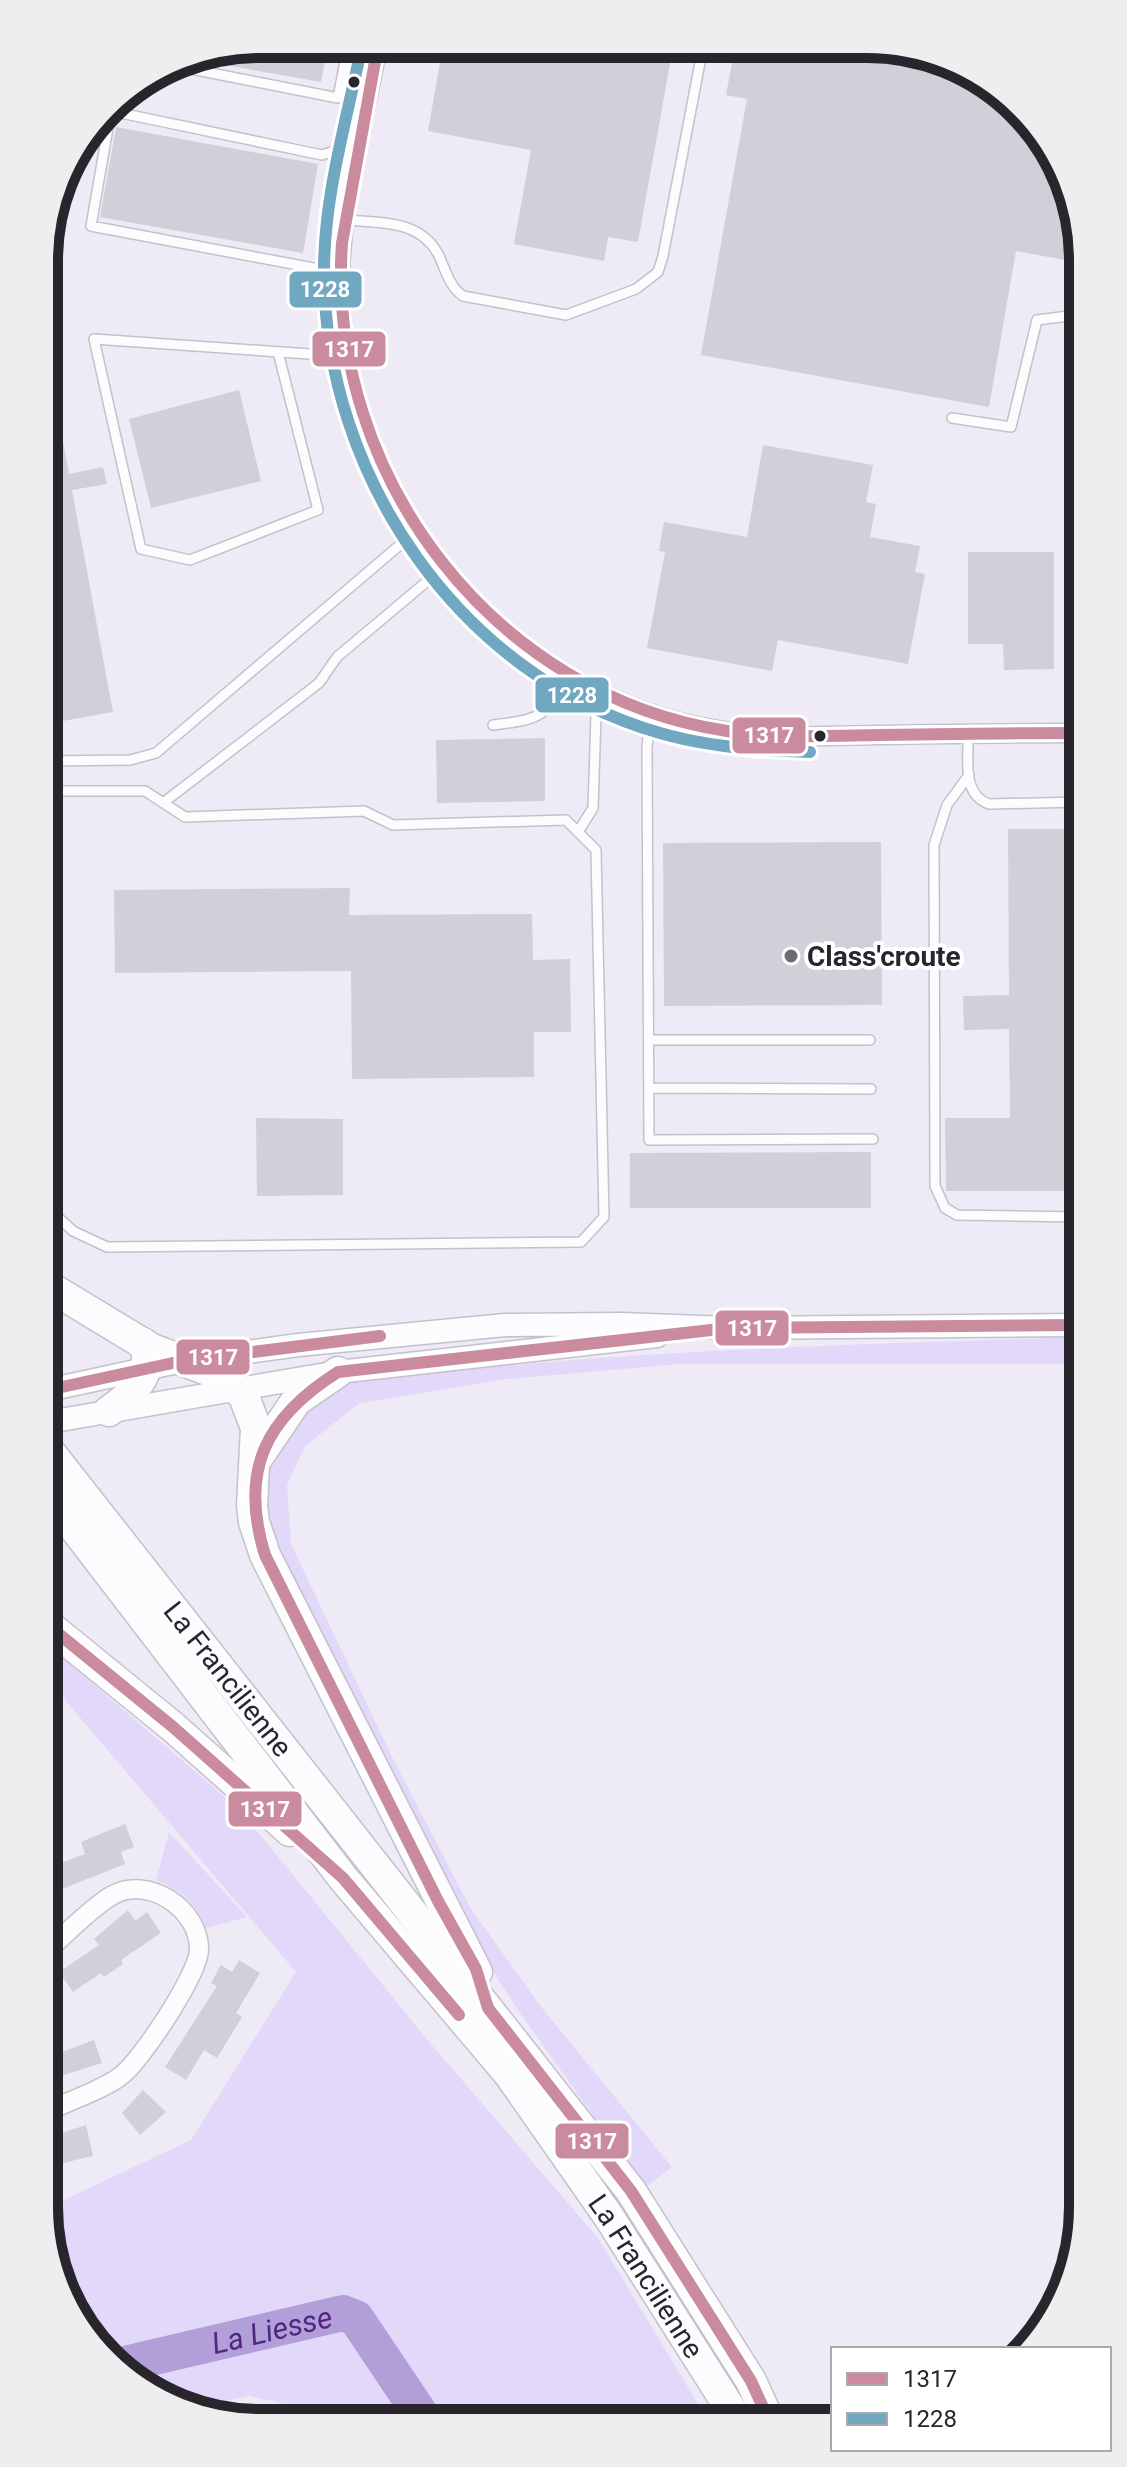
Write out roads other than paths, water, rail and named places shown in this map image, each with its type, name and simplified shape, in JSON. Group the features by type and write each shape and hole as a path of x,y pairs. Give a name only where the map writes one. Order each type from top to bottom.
{"highway":[{"path":"58,1293 144,1356 182,1361 210,1371 239,1390 254,1417 256,1460 253,1514 265,1555 419,1862 470,1956 488,2008"},
{"path":"104,1412 129,1394 144,1356"},
{"path":"256,1460 296,1401 338,1372"},
{"name":"La Francilienne","path":"58,1462 631,2191 751,2381 764,2409"},
{"name":"La Francilienne","path":"58,1507 343,1878 509,2074 609,2217 731,2409"},
{"path":"58,1633 173,1727 343,1878"}],"street":[{"path":"376,58 346,220 340,273 347,352 367,435 386,483 415,532 443,568 518,643 604,694 650,713 710,729 756,735 1069,733"},
{"path":"182,1361 298,1345 505,1325 621,1324 729,1328 1069,1325"},
{"path":"58,1420 338,1372 729,1328"},
{"path":"58,1388 78,1384 144,1356"},
{"path":"58,1941 113,1895 136,1889 163,1894 190,1920 199,1949 194,1970 145,2051 121,2076 58,2107"}],"lane":[{"path":"194,70 338,98 346,58"},
{"path":"346,220 391,223 424,234 433,243 454,290 463,296 566,315 636,289 658,272 663,256 701,58"},
{"path":"121,113 322,155 340,149 358,151"},
{"path":"108,127 91,226 340,273"},
{"path":"952,418 1011,427 1037,320 1069,316"},
{"path":"278,352 318,510 190,560 141,549 94,339 324,355 347,352"},
{"path":"58,761 130,760 156,753 415,532"},
{"path":"163,803 319,683 337,657 443,568"},
{"path":"493,725 533,720 551,706 574,678"},
{"path":"578,832 593,808 596,716 604,694"},
{"path":"650,713 647,748 649,1140 873,1139"},
{"path":"968,734 971,791 978,800 989,804 1069,802"},
{"path":"969,775 947,805 934,845 935,1186 945,1208 957,1215 1069,1217"},
{"path":"58,791 145,791 185,817 364,811 393,825 566,820 596,850 604,1217 581,1242 107,1247 73,1231 58,1217"},
{"path":"649,1040 870,1040"},
{"path":"649,1088 871,1089"}],"waterway":[{"name":"La Liesse","path":"132,2362 343,2313 356,2318 417,2409"}],"place":[{"name":"Class'croute","path":"791,956"}]}
